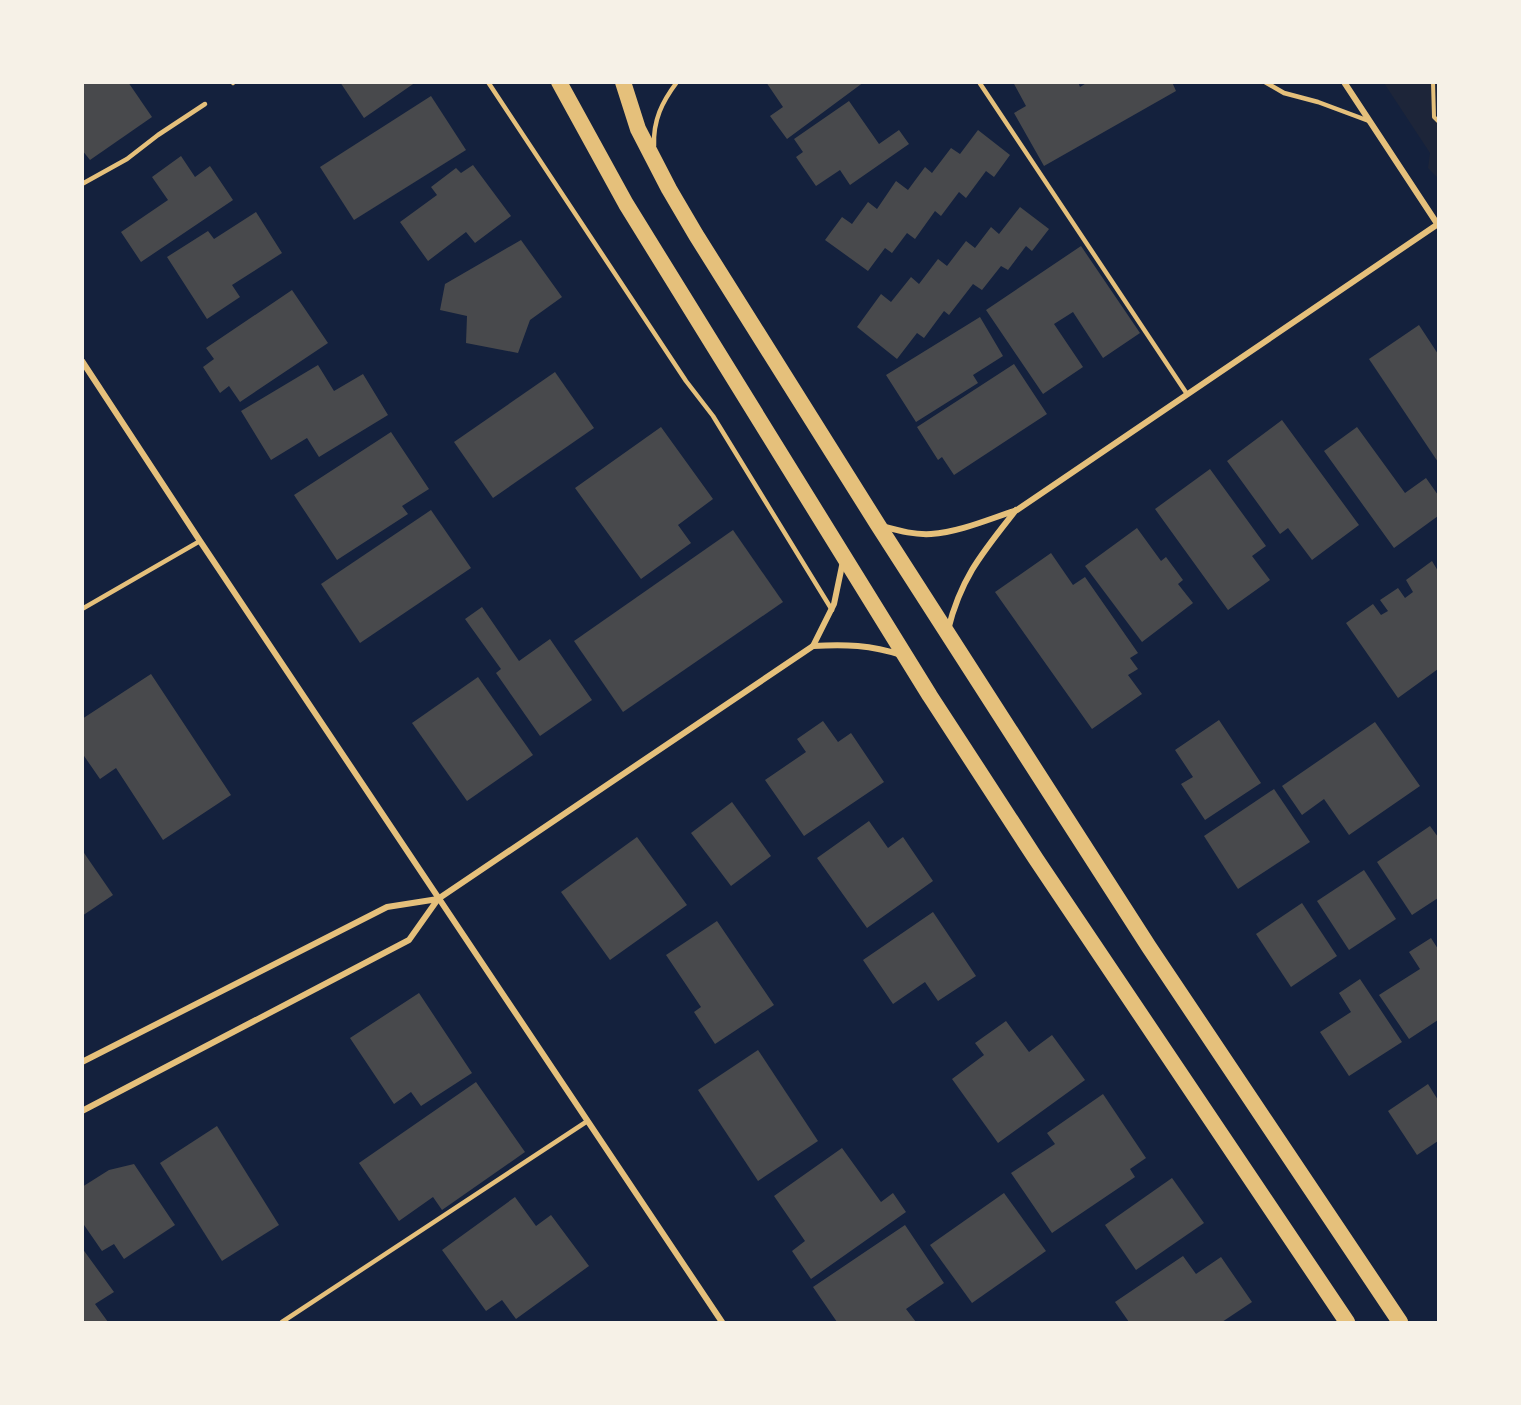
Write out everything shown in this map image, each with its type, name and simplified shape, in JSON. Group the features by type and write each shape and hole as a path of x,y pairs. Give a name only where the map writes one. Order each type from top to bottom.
{"highway":[{"path":"559,82 626,204 905,657 1024,841 1347,1323"},
{"path":"623,82 638,129 696,235 947,634 1149,947 1400,1323"}],"street":[{"path":"878,525 908,533 929,534 978,523 1017,510 1438,225 1344,82"},
{"path":"82,362 722,1323"},
{"path":"947,634 954,606 968,575 1017,510"},
{"path":"82,1111 409,940 438,899 813,646 832,610 844,558"},
{"path":"813,646 860,645 882,649 905,657"},
{"path":"82,1062 387,907 438,899"}],"lane":[{"path":"488,82 686,381 713,416 832,610"},
{"path":"656,163 655,124 663,103 677,82"},
{"path":"979,82 1187,394"},
{"path":"1265,82 1284,93 1318,102 1369,121"},
{"path":"82,184 127,159 158,135 206,104"},
{"path":"82,609 200,541"},
{"path":"282,1323 586,1122"}],"path":[{"path":"1433,82 1434,117 1438,121"}],"shaded area":[{"path":"1384,83 1438,83 1438,178 1428,168 1430,153"}],"building":[{"path":"82,82 128,82 152,117 90,160 82,150"},
{"path":"340,82 416,82 364,118"},
{"path":"766,82 864,82 787,139 770,116 783,107"},
{"path":"1013,82 1078,82 1080,87 1088,82 1172,82 1176,91 1044,166 1014,113 1026,106"},
{"path":"431,96 466,150 354,220 320,167"},
{"path":"849,101 879,144 899,130 909,144 850,185 840,170 816,186 796,157 803,152 794,139"},
{"path":"978,130 1010,155 994,177 986,171 966,198 959,192 941,216 935,211 915,239 907,233 892,253 885,248 868,271 825,240 842,217 852,224 868,202 877,209 896,181 908,190 925,167 932,173 951,148 960,154"},
{"path":"181,156 195,177 210,166 233,200 141,262 121,232 168,200 152,177"},
{"path":"473,165 511,216 475,243 466,232 428,261 400,222 437,195 431,187 456,168 461,173"},
{"path":"1020,207 1049,229 1032,251 1026,246 1008,270 1001,266 982,290 973,284 949,315 944,311 924,338 917,333 897,359 857,327 881,294 891,302 911,277 919,284 938,259 947,266 966,241 975,248 991,227 999,234"},
{"path":"256,212 282,253 232,285 240,297 207,319 167,257 208,231 214,239"},
{"path":"521,240 562,297 530,320 518,353 466,343 467,316 440,310 445,284"},
{"path":"1081,246 1140,333 1103,358 1073,312 1054,324 1083,367 1043,394 986,310"},
{"path":"292,290 328,343 240,402 229,386 220,393 203,367 214,359 206,348"},
{"path":"980,317 1003,356 973,375 978,383 916,422 886,375"},
{"path":"1419,325 1438,354 1438,462 1369,359"},
{"path":"1014,364 1047,414 954,475 942,457 938,460 917,427"},
{"path":"318,365 334,391 363,374 388,415 319,457 307,438 271,460 241,411"},
{"path":"555,372 594,428 493,498 454,442"},
{"path":"1282,420 1359,525 1312,560 1288,528 1280,534 1227,461"},
{"path":"661,427 713,499 678,525 691,543 641,579 575,488"},
{"path":"1357,427 1405,493 1426,478 1438,495 1438,516 1394,548 1324,451"},
{"path":"391,432 429,489 402,506 408,514 337,560 294,495"},
{"path":"1210,469 1266,546 1252,556 1270,580 1228,610 1155,509"},
{"path":"431,510 471,568 360,643 321,584"},
{"path":"1137,528 1161,561 1166,557 1183,580 1178,584 1193,603 1142,642 1085,566"},
{"path":"733,530 783,602 623,712 574,641"},
{"path":"1051,553 1073,585 1085,577 1138,653 1130,658 1138,669 1128,675 1142,694 1092,729 995,592"},
{"path":"1432,561 1438,571 1438,669 1398,698 1346,623 1373,604 1381,615 1388,611 1380,600 1398,588 1405,598 1413,592 1406,580"},
{"path":"482,607 519,661 550,639 592,700 540,736 496,673 501,669 465,619"},
{"path":"151,674 231,795 163,840 116,768 100,779 82,753 82,719"},
{"path":"478,677 533,755 467,801 412,723"},
{"path":"1219,720 1261,783 1205,820 1181,784 1193,777 1175,750"},
{"path":"823,721 838,742 851,733 884,782 804,836 765,780 806,752 797,739"},
{"path":"1375,722 1420,786 1349,835 1324,799 1302,815 1282,786"},
{"path":"1274,789 1310,842 1238,889 1204,836"},
{"path":"732,802 771,856 731,886 691,833"},
{"path":"869,821 888,848 903,837 933,881 867,928 817,858"},
{"path":"1430,826 1438,837 1438,898 1412,915 1377,862"},
{"path":"637,837 687,905 610,960 561,892"},
{"path":"82,850 113,895 82,916"},
{"path":"1364,870 1396,919 1349,950 1317,901"},
{"path":"1302,903 1337,956 1291,987 1256,934"},
{"path":"933,912 976,976 938,1001 925,982 893,1004 863,960"},
{"path":"717,921 774,1005 715,1044 694,1012 701,1007 666,955"},
{"path":"1431,938 1438,949 1438,1020 1409,1039 1379,995 1420,969 1409,952"},
{"path":"1360,979 1402,1042 1349,1076 1320,1032 1351,1012 1339,993"},
{"path":"419,993 472,1073 421,1106 411,1092 394,1104 350,1038"},
{"path":"1006,1021 1029,1052 1052,1035 1085,1080 998,1143 952,1079 984,1055 975,1043"},
{"path":"758,1050 818,1141 758,1181 698,1090"},
{"path":"476,1082 525,1152 442,1210 433,1197 399,1221 359,1163"},
{"path":"1428,1084 1438,1100 1438,1141 1417,1155 1388,1111"},
{"path":"1103,1094 1146,1158 1130,1169 1135,1177 1052,1233 1011,1173 1055,1144 1047,1133"},
{"path":"217,1126 279,1225 222,1261 160,1163"},
{"path":"842,1148 881,1202 893,1193 906,1212 811,1279 792,1251 805,1241 774,1196"},
{"path":"134,1164 175,1225 124,1259 114,1244 102,1251 82,1222 82,1187 109,1170"},
{"path":"1172,1178 1204,1223 1136,1270 1105,1225"},
{"path":"1004,1193 1046,1251 972,1303 930,1245"},
{"path":"515,1197 536,1226 551,1215 589,1266 516,1319 502,1300 486,1311 442,1250"},
{"path":"905,1225 944,1283 906,1309 916,1322 837,1322 813,1287"},
{"path":"82,1248 114,1292 95,1304 108,1322 82,1322"},
{"path":"1183,1256 1196,1274 1221,1257 1252,1302 1222,1322 1129,1322 1115,1302"}]}
